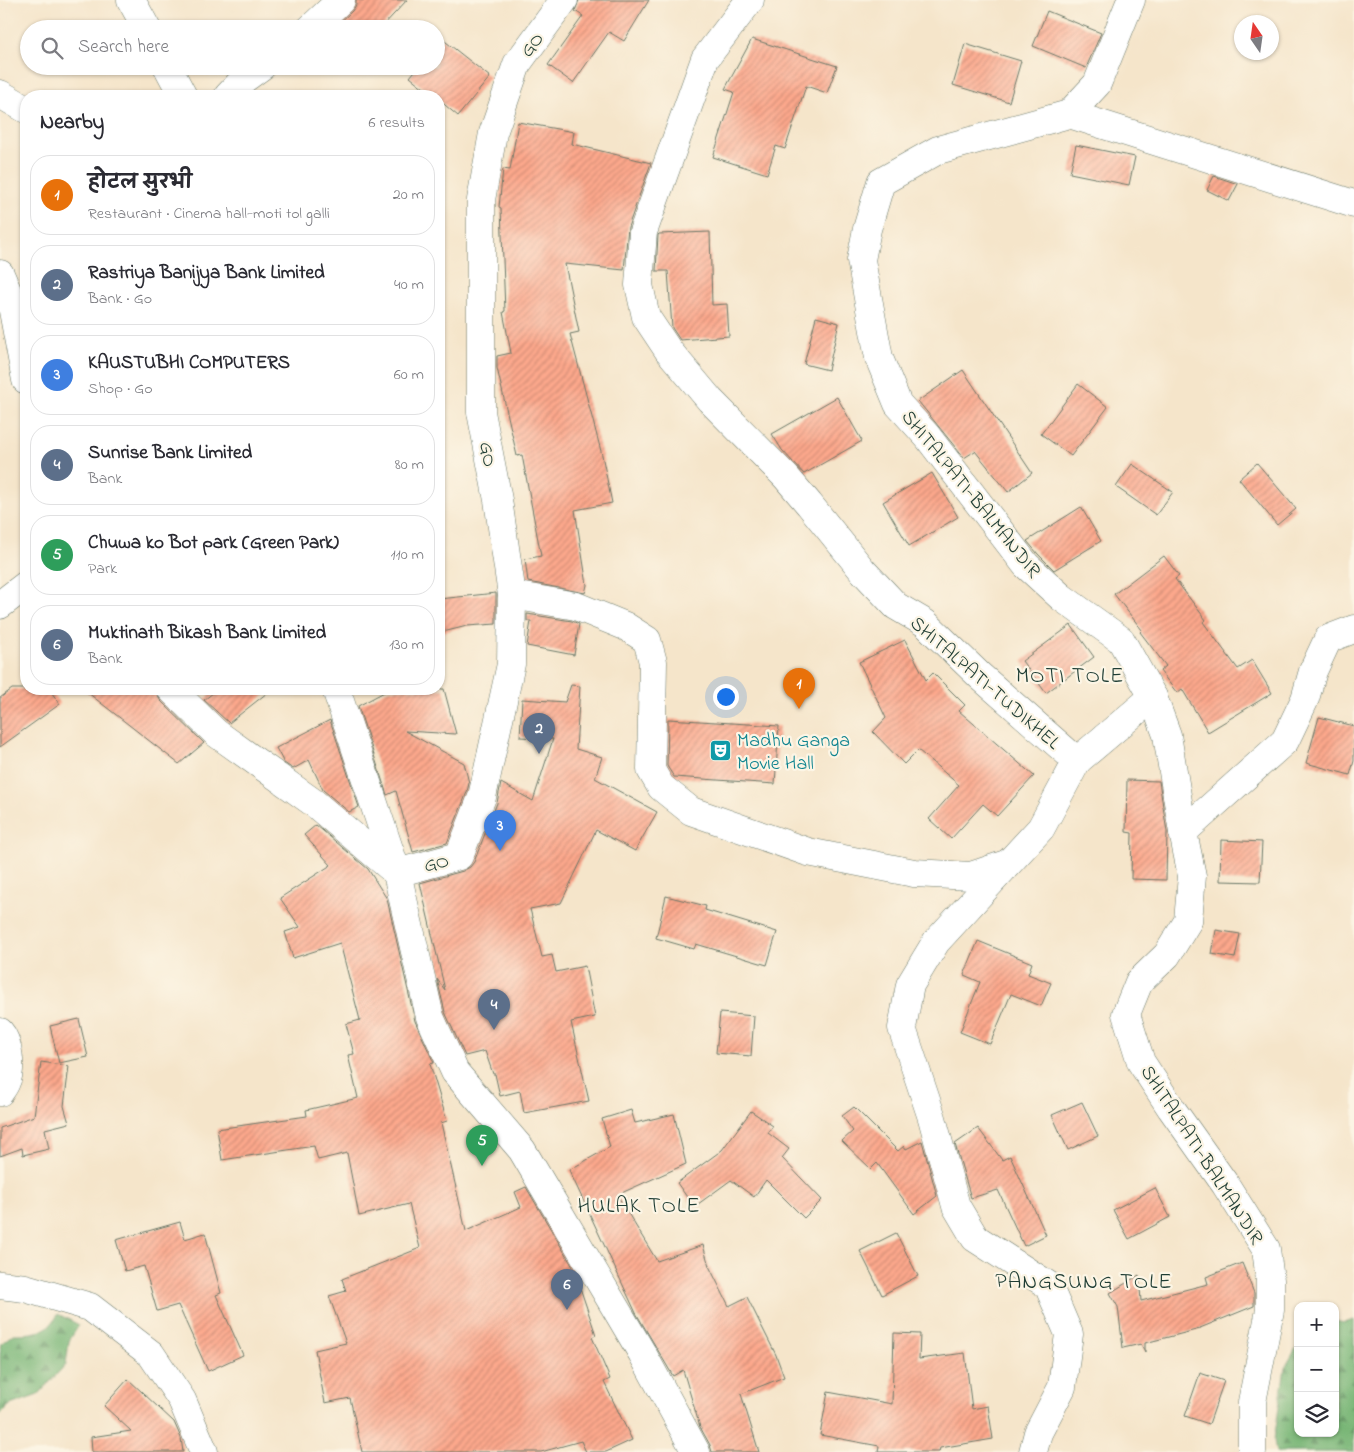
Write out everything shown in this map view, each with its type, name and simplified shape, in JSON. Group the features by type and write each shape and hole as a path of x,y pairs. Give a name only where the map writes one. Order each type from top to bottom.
{"street":[{"path":"131,0 142,20"},
{"path":"320,20 341,0"},
{"name":"GO","path":"397,873 459,856 482,797 511,664 512,595 498,500 481,412 481,200 493,133 517,64 564,0"},
{"name":"SHITALPATI-TUDIKHEL","path":"750,0 705,58 643,232 639,285 646,317 668,350 710,400 786,477 863,571 889,599 896,606 925,623 980,676 1077,761 1041,828 936,942 910,984 902,1028 932,1118 956,1206 975,1238 1048,1285 1069,1334 1062,1387 1038,1433 1033,1452"},
{"path":"1131,0 1098,84 1069,114 1354,204"},
{"path":"172,75 180,90"},
{"path":"234,90 250,75"},
{"path":"0,94 20,106"},
{"name":"SHITALPATI-BALMANDIR","path":"1069,114 938,150 880,182 867,229 861,260 879,358 898,404 927,436 1026,565 1061,597 1121,640 1153,697 1166,735 1192,876 1188,922 1167,955 1139,982 1126,1014 1141,1062 1225,1184 1266,1249 1270,1280 1270,1310 1252,1402 1252,1452"},
{"path":"0,274 11,300 20,348"},
{"path":"0,606 20,590"},
{"path":"512,595 576,606 625,626 647,640 653,662 651,770 662,787 691,811 808,852 914,873 971,876 1010,862"},
{"path":"1183,832 1285,741 1306,699 1313,671 1328,639 1354,628"},
{"path":"177,695 216,733 314,804 397,873"},
{"path":"338,695 397,873 430,1017 455,1072 522,1150 642,1353 696,1452"},
{"path":"1077,761 1153,697"},
{"path":"0,1032 5,1038 9,1057 7,1080 0,1092"},
{"path":"0,1285 25,1288 90,1307 151,1354 182,1400 204,1452"}],"green space":[{"path":"58,1314 79,1325 69,1341 66,1364 38,1395 10,1405 0,1415 0,1354 2,1343 13,1334 27,1334 45,1329"},
{"path":"1354,1320 1354,1452 1276,1452 1274,1440 1285,1368 1294,1352 1294,1437 1339,1437 1339,1322 1344,1323"}],"building":[{"path":"356,0 407,0 388,20 342,20 356,5"},
{"path":"579,0 649,0 624,41 609,32 573,83 548,65 583,16 575,11"},
{"path":"1047,11 1101,33 1086,68 1033,46"},
{"path":"752,39 837,66 827,93 806,86 785,149 776,146 767,174 713,157 734,92 725,89"},
{"path":"445,41 490,77 458,116 445,105 445,90 426,90 410,77 412,75 445,75"},
{"path":"965,44 1021,61 1009,102 953,85"},
{"path":"518,122 574,132 572,144 651,163 628,227 624,270 565,264 579,332 570,334 602,455 612,503 575,510 587,585 585,593 528,582 525,559 541,556 522,455 517,456 497,368 497,356 511,353 503,312 505,311 501,208 499,207 503,169 510,170"},
{"path":"1076,145 1135,157 1129,185 1070,173"},
{"path":"1214,176 1238,184 1229,201 1207,190"},
{"path":"710,232 712,305 727,304 729,336 680,340 672,328 668,271 656,271 658,235"},
{"path":"816,317 839,323 828,370 804,364"},
{"path":"963,370 1032,473 1008,492 975,451 964,458 918,401"},
{"path":"1078,384 1108,407 1071,456 1041,434"},
{"path":"837,397 862,441 804,474 782,450 772,434"},
{"path":"1257,463 1296,509 1277,525 1239,479"},
{"path":"1132,464 1173,492 1156,515 1116,487"},
{"path":"932,473 958,517 909,546 883,502"},
{"path":"1081,507 1101,541 1054,570 1027,541"},
{"path":"1164,556 1179,576 1175,579 1206,620 1203,622 1238,669 1252,660 1272,693 1208,732 1182,689 1177,693 1160,671 1166,666 1140,632 1142,630 1114,594"},
{"path":"496,593 496,624 467,626 445,632 445,598"},
{"path":"527,614 572,621 579,624 574,655 527,646 531,621 527,621"},
{"path":"1071,625 1094,657 1046,693 1022,661"},
{"path":"905,640 926,680 933,673 965,705 959,711 1034,776 997,816 983,804 951,839 929,819 959,785 918,750 904,764 873,732 886,718 859,662"},
{"path":"571,685 580,686 576,749 602,757 595,778 657,812 635,851 596,830 561,903 530,909 542,957 552,955 556,972 585,966 595,1017 571,1022 589,1101 524,1113 520,1091 500,1096 495,1074 493,1074 485,1051 465,1056 445,1012 437,979 445,990 420,883 463,871 470,867 474,862 497,803 501,783 533,801 553,739 520,737 522,699 565,702"},
{"path":"12,689 20,689 20,695 53,695 60,704 0,747 0,698"},
{"path":"445,693 456,734 405,731 464,763 469,783 447,843 413,852 396,791 387,795 358,706 379,695 445,695"},
{"path":"91,695 158,695 160,700 204,743 179,764"},
{"path":"210,695 264,695 229,723 204,700"},
{"path":"1319,717 1354,726 1354,761 1350,775 1306,763"},
{"name":"Madhu Ganga Movie Hall","path":"668,719 779,726 775,784 674,777 667,766"},
{"path":"330,720 359,807 349,812 323,790 309,760 293,769 284,763 276,748"},
{"path":"1127,780 1159,781 1167,832 1166,880 1131,879 1132,833 1126,832"},
{"path":"316,825 368,869 387,899 415,1021 434,1063 430,1064 447,1121 441,1123 466,1231 521,1207 515,1192 526,1187 573,1267 596,1335 592,1337 610,1379 604,1382 632,1440 606,1452 586,1452 581,1441 541,1452 362,1452 350,1398 325,1403 315,1350 346,1343 329,1296 346,1291 342,1279 420,1248 409,1204 359,1216 347,1153 318,1160 314,1146 222,1160 217,1129 307,1116 306,1110 358,1098 348,1055 354,1054 346,1024 360,1020 340,943 293,958 285,932 300,927 280,898 331,865 304,835"},
{"path":"1221,840 1262,842 1260,882 1220,881"},
{"path":"666,896 706,906 705,910 777,932 767,965 696,944 694,949 656,938"},
{"path":"1216,930 1240,934 1235,958 1212,954"},
{"path":"978,941 1032,963 1028,974 1051,983 1041,1006 1011,994 990,1044 960,1032 980,982 964,975"},
{"path":"720,1013 754,1016 751,1056 716,1053"},
{"path":"79,1019 88,1057 59,1063 50,1026"},
{"path":"41,1062 69,1066 64,1106 69,1123 45,1129 49,1149 23,1155 22,1148 0,1156 0,1128 34,1116"},
{"path":"1082,1102 1098,1136 1068,1150 1052,1115"},
{"path":"854,1107 898,1151 904,1146 906,1149 922,1141 937,1196 914,1214 877,1163 871,1169 842,1141 853,1131 842,1116"},
{"path":"631,1110 635,1123 674,1114 686,1164 617,1195 657,1261 703,1245 709,1266 729,1306 747,1297 776,1355 784,1377 741,1394 759,1452 712,1452 700,1427 683,1370 673,1376 636,1313 569,1170 610,1147 602,1119"},
{"path":"751,1111 773,1126 768,1133 789,1149 782,1158 822,1200 804,1218 766,1180 754,1197 731,1180 694,1207 677,1183 722,1150"},
{"path":"978,1128 1002,1160 1010,1156 1046,1235 1024,1246 998,1190 971,1198 955,1144"},
{"path":"1155,1188 1170,1217 1129,1239 1113,1210"},
{"path":"180,1222 185,1239 205,1233 221,1293 216,1295 243,1355 208,1371 178,1305 157,1311 144,1266 125,1271 116,1240"},
{"path":"896,1233 918,1276 882,1295 860,1251"},
{"path":"1242,1263 1254,1293 1254,1306 1200,1329 1145,1343 1145,1352 1141,1344 1123,1348 1118,1307 1110,1293 1139,1275 1141,1301 1208,1284 1206,1277"},
{"path":"894,1333 920,1334 919,1359 965,1353 972,1409 988,1406 993,1439 940,1448 939,1452 878,1452 879,1446 820,1435 828,1392 892,1404"},
{"path":"1200,1373 1224,1381 1209,1424 1185,1416"},
{"path":"128,1379 174,1422 181,1438 183,1452 92,1452 91,1437 131,1431 104,1406"}],"place":[{"name":"होटल सुरभी","path":"799,709"},
{"name":"Madhu Ganga Movie Hall","path":"721,751"},
{"name":"Rastriya Banijya Bank Limited","path":"539,754"},
{"name":"KAUSTUBHI COMPUTERS","path":"500,851"},
{"name":"Sunrise Bank Limited","path":"494,1030"},
{"name":"Chuwa ko Bot park (Green Park)","path":"482,1166"},
{"name":"Muktinath Bikash Bank Limited","path":"567,1310"}],"district":[{"name":"MOTI TOLE","path":"1070,674"},
{"name":"HULAK TOLE","path":"639,1204"},
{"name":"PANGSUNG TOLE","path":"1084,1280"}]}
